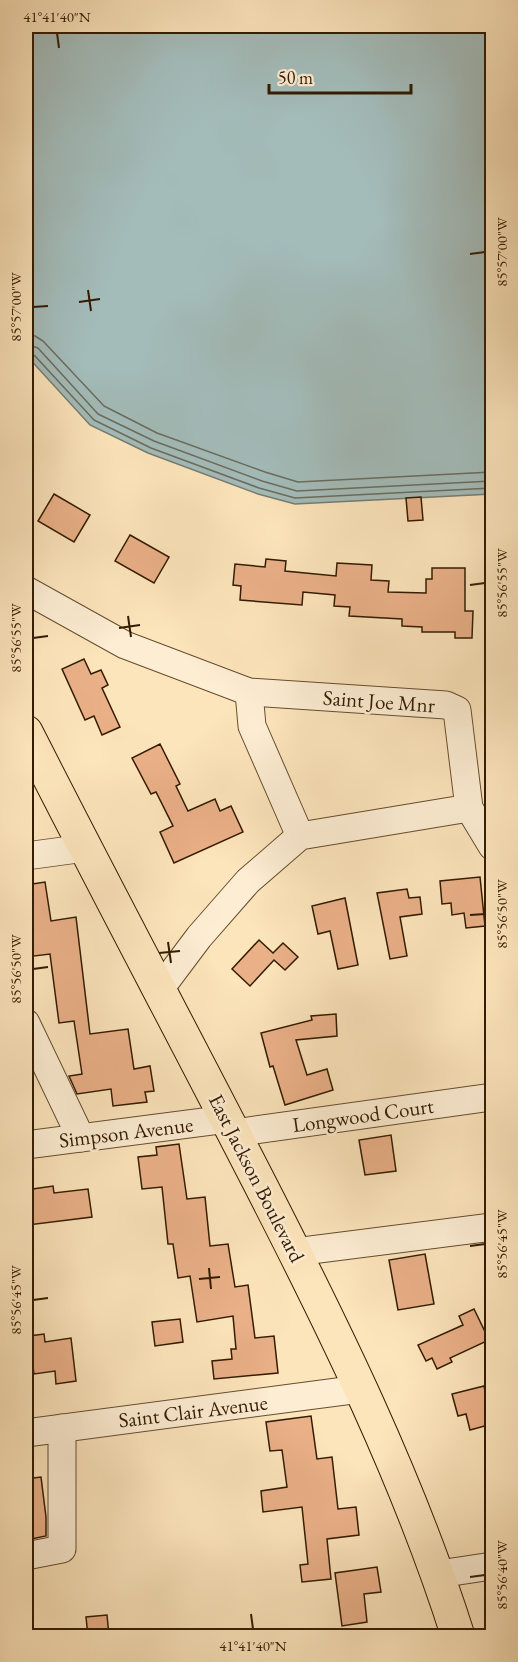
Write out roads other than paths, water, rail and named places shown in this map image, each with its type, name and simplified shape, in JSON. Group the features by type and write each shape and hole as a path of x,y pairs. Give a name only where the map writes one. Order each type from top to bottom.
{"main road":[{"name":"East Jackson Boulevard","path":"26,732 295,1252 405,1489 439,1574 459,1636"}],"street":[{"name":"Saint Joe Mnr","path":"26,590 125,645 249,692 446,705 457,710 469,808"},
{"path":"249,692 252,726 300,836"},
{"path":"160,988 199,937 248,880 300,836 469,808 492,846"},
{"path":"26,856 85,848"},
{"path":"26,1023 81,1138"},
{"name":"Longwood Court","path":"230,1126 492,1096"},
{"name":"Simpson Avenue","path":"26,1145 81,1138 230,1126"},
{"path":"295,1252 492,1227"},
{"name":"Saint Clair Avenue","path":"26,1433 360,1389"},
{"path":"26,1556 62,1549 62,1428"},
{"path":"439,1574 492,1566"}],"water":[{"path":"26,26 492,26 492,494 295,504 258,494 148,453 90,425 26,355"}]}
